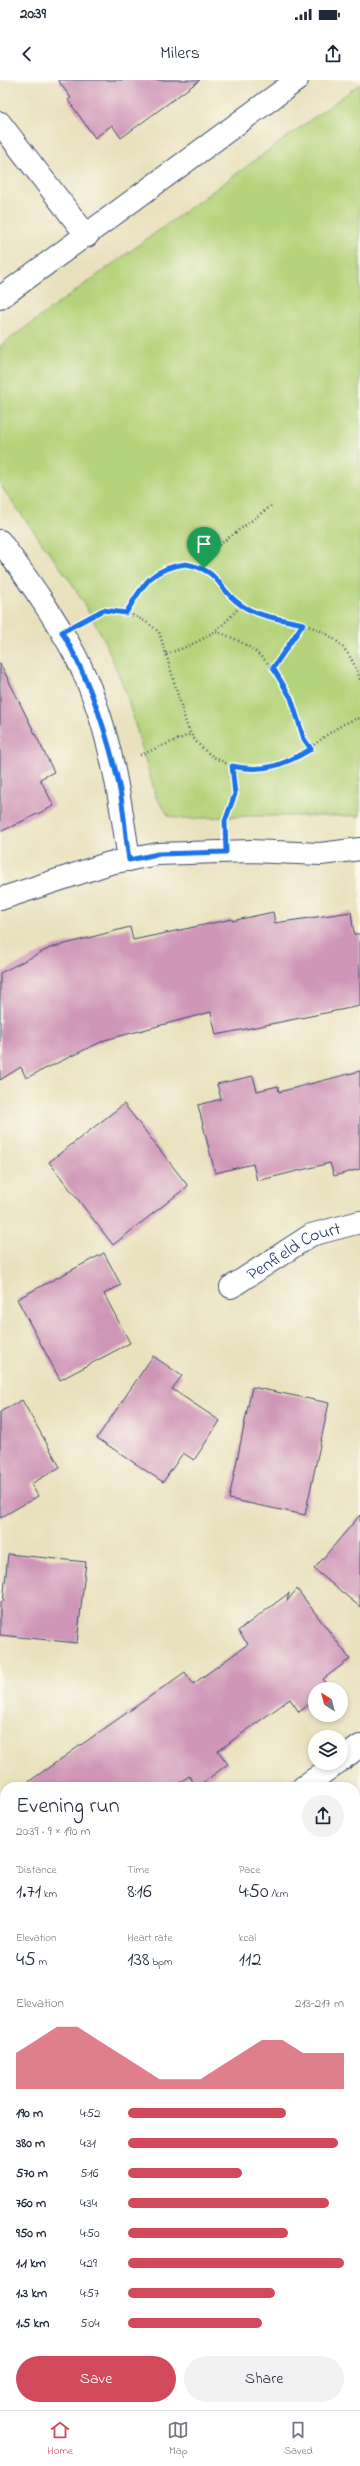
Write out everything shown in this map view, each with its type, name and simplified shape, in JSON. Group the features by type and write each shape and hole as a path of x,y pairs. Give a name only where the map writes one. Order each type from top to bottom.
{"street":[{"path":"0,298 297,80"},
{"path":"0,123 86,236"},
{"path":"0,541 62,632 75,655 99,713 114,767 129,860"},
{"path":"0,899 110,863 158,854 226,852 321,854 360,849"},
{"name":"Penfield Court","path":"231,1287 311,1235 360,1222"},
{"path":"348,1755 360,1746"},
{"path":"310,1782 327,1770"}],"path":[{"path":"204,568 215,548 271,506"},
{"path":"126,613 145,583 155,573 169,566 186,564 204,568 241,605 257,614 303,624 324,632 341,645 355,663 360,680"},
{"path":"166,654 192,645 216,632 241,605"},
{"path":"62,632 103,610 126,613 148,622 159,632 191,734 204,749 232,766 254,769 281,766 311,749 332,731 351,720 360,718"},
{"path":"273,668 303,624"},
{"path":"216,632 235,637 251,647 273,668 291,698 304,739 311,749"},
{"path":"114,767 191,734"},
{"path":"226,852 225,821 235,794 232,766"}],"green space":[{"path":"360,84 360,816 251,816 181,819 169,816 156,797 126,693 104,639 73,585 0,485 0,346"}],"building":[{"path":"58,80 200,80 121,138 112,125 95,138 68,100 71,98"},
{"path":"0,663 54,772 40,779 54,806 0,832"},
{"path":"273,912 275,923 351,912 354,934 360,934 360,1006 216,1035 211,1012 105,1040 26,1078 21,1067 0,1080 0,973 50,948 130,927 133,940"},
{"path":"360,1071 360,1169 334,1176 330,1163 257,1181 253,1164 215,1173 198,1105 221,1099 217,1084 253,1076 257,1091 278,1086 279,1092"},
{"path":"124,1104 188,1186 113,1245 49,1162"},
{"path":"104,1253 121,1285 104,1294 130,1343 60,1380 17,1299"},
{"path":"153,1356 182,1376 172,1389 220,1421 194,1460 183,1453 163,1482 97,1438"},
{"path":"252,1387 329,1403 305,1515 229,1499"},
{"path":"22,1400 60,1467 31,1484 38,1496 0,1518 0,1412"},
{"path":"360,1515 360,1607 314,1569"},
{"path":"8,1554 86,1562 77,1643 0,1635 0,1602 3,1602"},
{"path":"297,1589 350,1659 323,1679 325,1682 308,1682 308,1705 299,1712 290,1699 218,1751 228,1764 204,1782 193,1782 189,1776 181,1782 28,1782 185,1672 193,1684 248,1644 238,1631 289,1593 287,1601"}],"route":[{"path":"186,564 204,568 215,576 231,596 241,605 257,614 303,624 273,668 291,698 304,739 311,749 281,766 254,769 232,766 235,794 225,821 226,852 158,854 129,860 118,782 99,713 75,655 62,632 103,610 126,613 145,583 155,573 169,566 186,564"}]}
